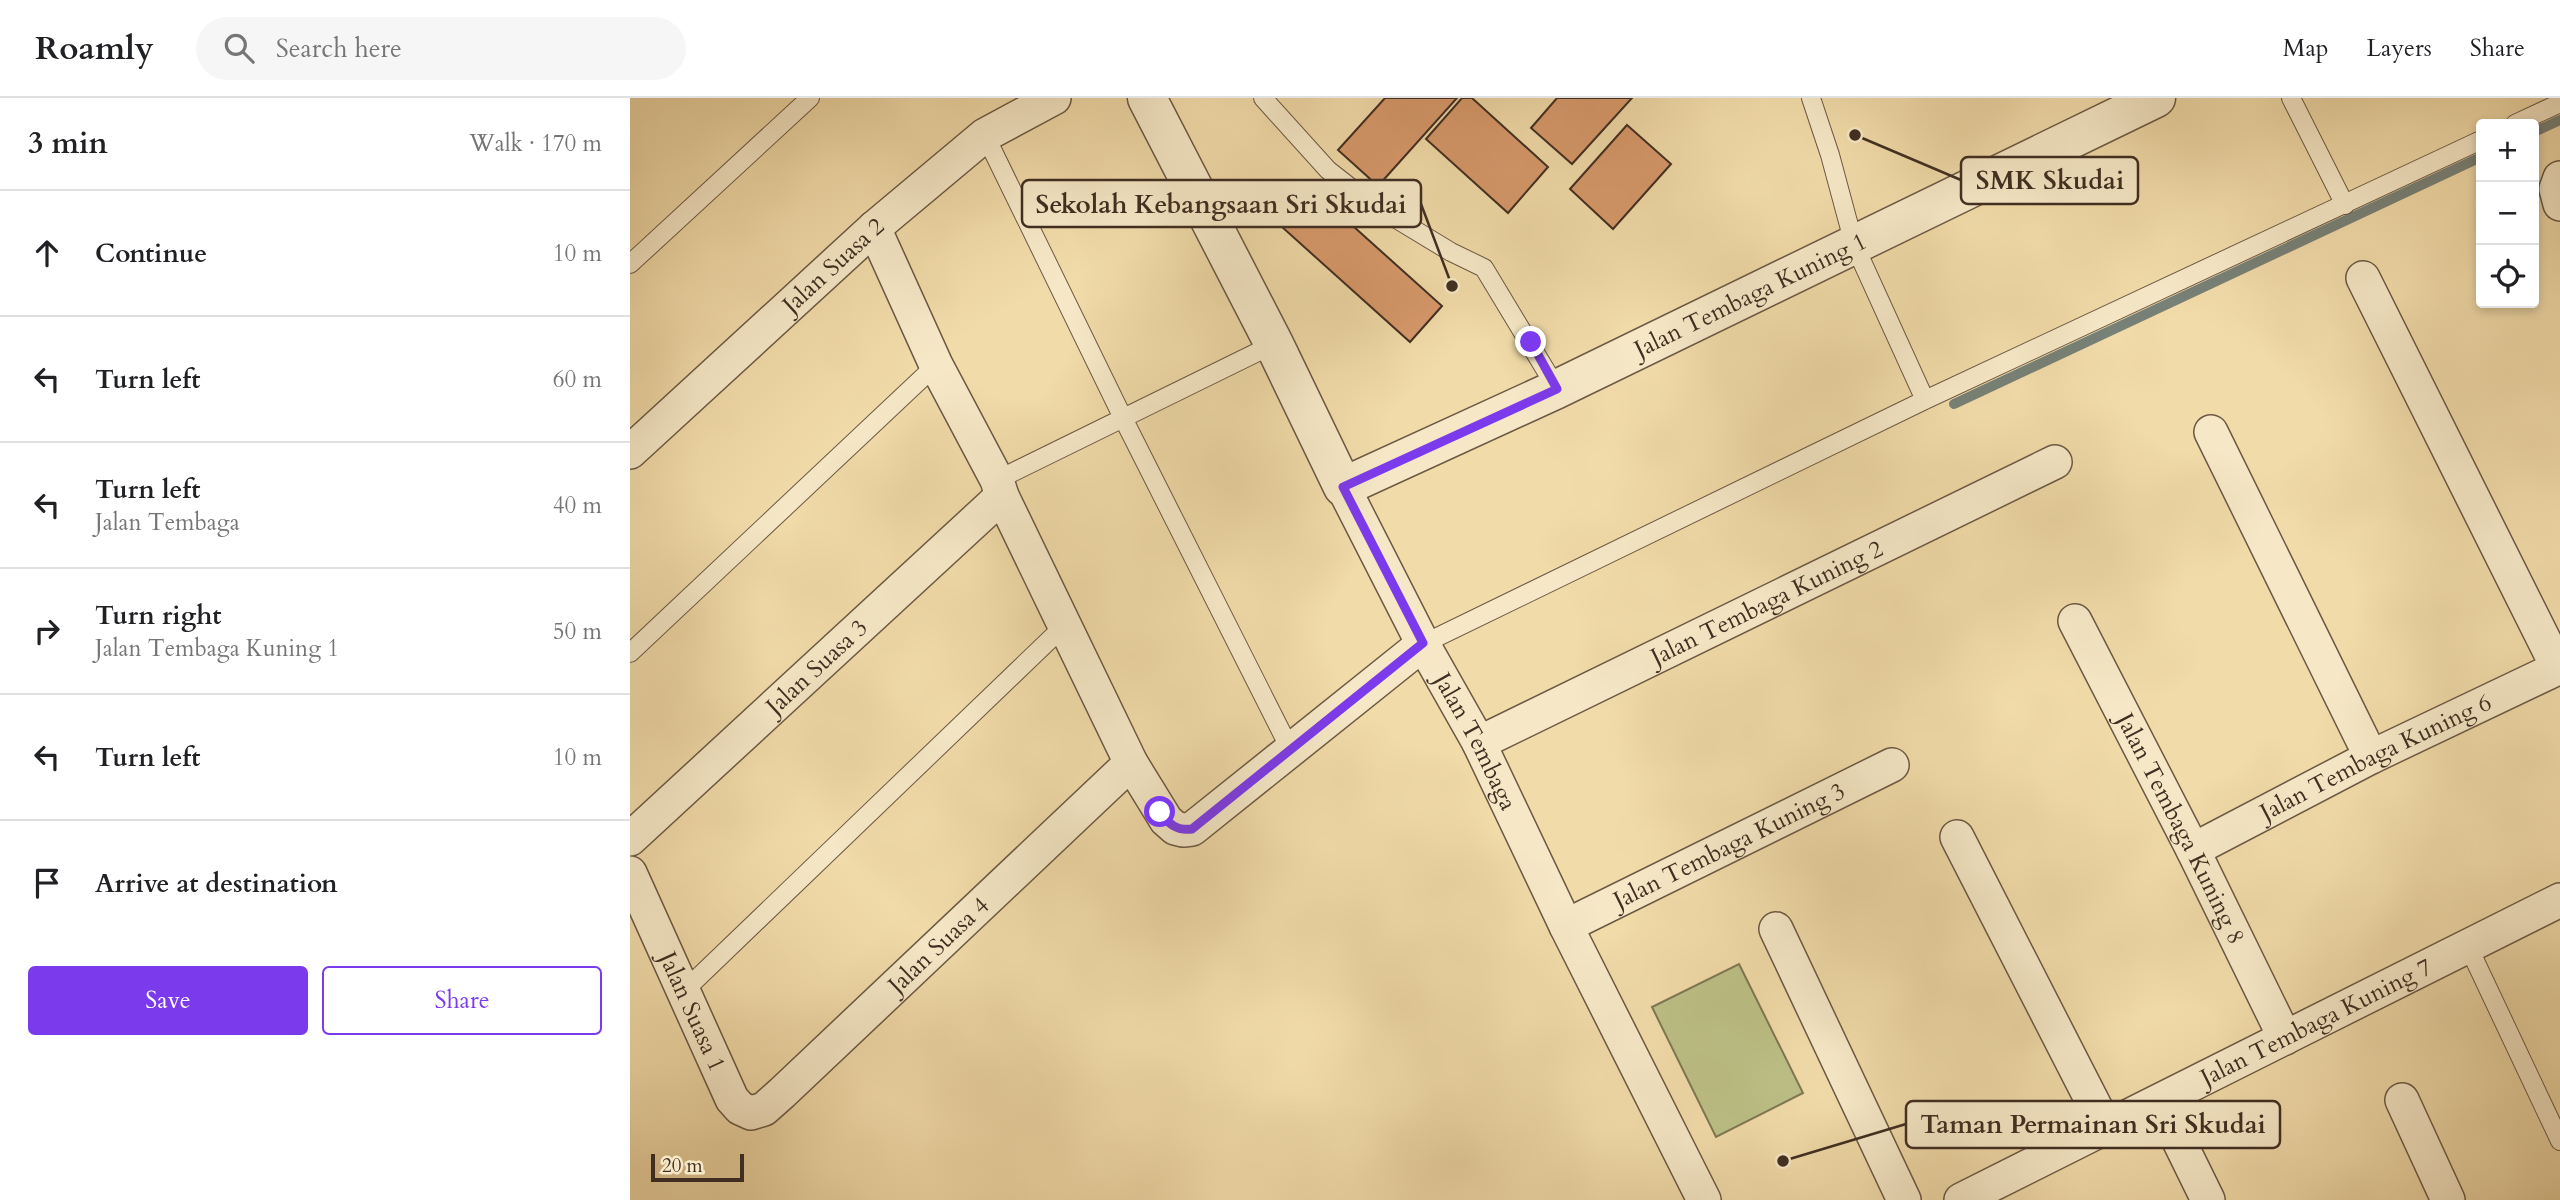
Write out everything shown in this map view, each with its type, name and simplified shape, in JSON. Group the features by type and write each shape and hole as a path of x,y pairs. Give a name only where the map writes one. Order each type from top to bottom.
{"street":[{"name":"Jalan Suasa 2","path":"630,452 874,228 985,135 1054,98"},
{"name":"Jalan Tembaga Kuning 1","path":"1343,487 1557,389 2156,98"},
{"name":"Jalan Tembaga","path":"1154,103 1343,487 1423,643 1479,743 1566,926 1704,1200"},
{"path":"874,228 936,365 1066,624 1131,763 1160,812 1175,828 1192,829 1423,643"},
{"path":"2363,278 2559,667"},
{"path":"2211,432 2371,757"},
{"name":"Jalan Tembaga Kuning 2","path":"1479,743 2055,462"},
{"name":"Jalan Suasa 3","path":"630,839 999,488"},
{"name":"Jalan Tembaga Kuning 8","path":"2075,621 2193,850 2285,1038"},
{"name":"Jalan Tembaga Kuning 6","path":"2193,850 2371,757 2559,667"},
{"name":"Jalan Suasa 4","path":"740,1108 751,1113 764,1109 1131,763"},
{"name":"Jalan Tembaga Kuning 3","path":"1566,926 1892,765"},
{"path":"1957,837 2106,1128"},
{"name":"Jalan Suasa 1","path":"630,873 732,1099 740,1108"},
{"name":"Jalan Tembaga Kuning 7","path":"1961,1200 2560,900"},
{"path":"1776,929 1904,1200"},
{"path":"2402,1100 2448,1200"},
{"path":"2160,1102 2208,1200"}],"lane":[{"path":"630,264 810,98"},
{"path":"1263,98 1328,170 1351,188 1451,252 1484,268 1557,389"},
{"path":"1811,98 1830,155 1854,244 1925,400"},
{"path":"2291,98 2344,205"},
{"path":"2526,119 2560,103"},
{"path":"985,135 1124,420 1290,749"},
{"path":"1423,643 1925,400 2476,142"},
{"path":"999,488 1124,420 1274,344"},
{"path":"630,653 936,365"},
{"path":"684,991 1066,624"},
{"path":"2468,946 2560,1141"}],"green space":[{"path":"1739,964 1803,1093 1716,1137 1652,1007"}],"building":[{"path":"1385,98 1457,98 1378,186 1338,150"},
{"path":"1462,98 1472,98 1548,167 1508,213 1426,139"},
{"path":"1557,98 1632,98 1572,164 1531,128"},
{"path":"1627,125 1671,164 1613,229 1570,189"},
{"path":"1314,191 1442,306 1410,342 1282,227"}],"waterway":[{"path":"2539,130 2560,120"},
{"path":"1954,404 2476,159"}],"place":[{"name":"SMK Skudai","path":"1855,135"},
{"name":"Sekolah Kebangsaan Sri Skudai","path":"1452,286"},
{"name":"Taman Permainan Sri Skudai","path":"1783,1161"}],"route":[{"path":"1160,812 1175,828 1192,829 1423,643 1343,487 1557,389 1531,342"}]}
